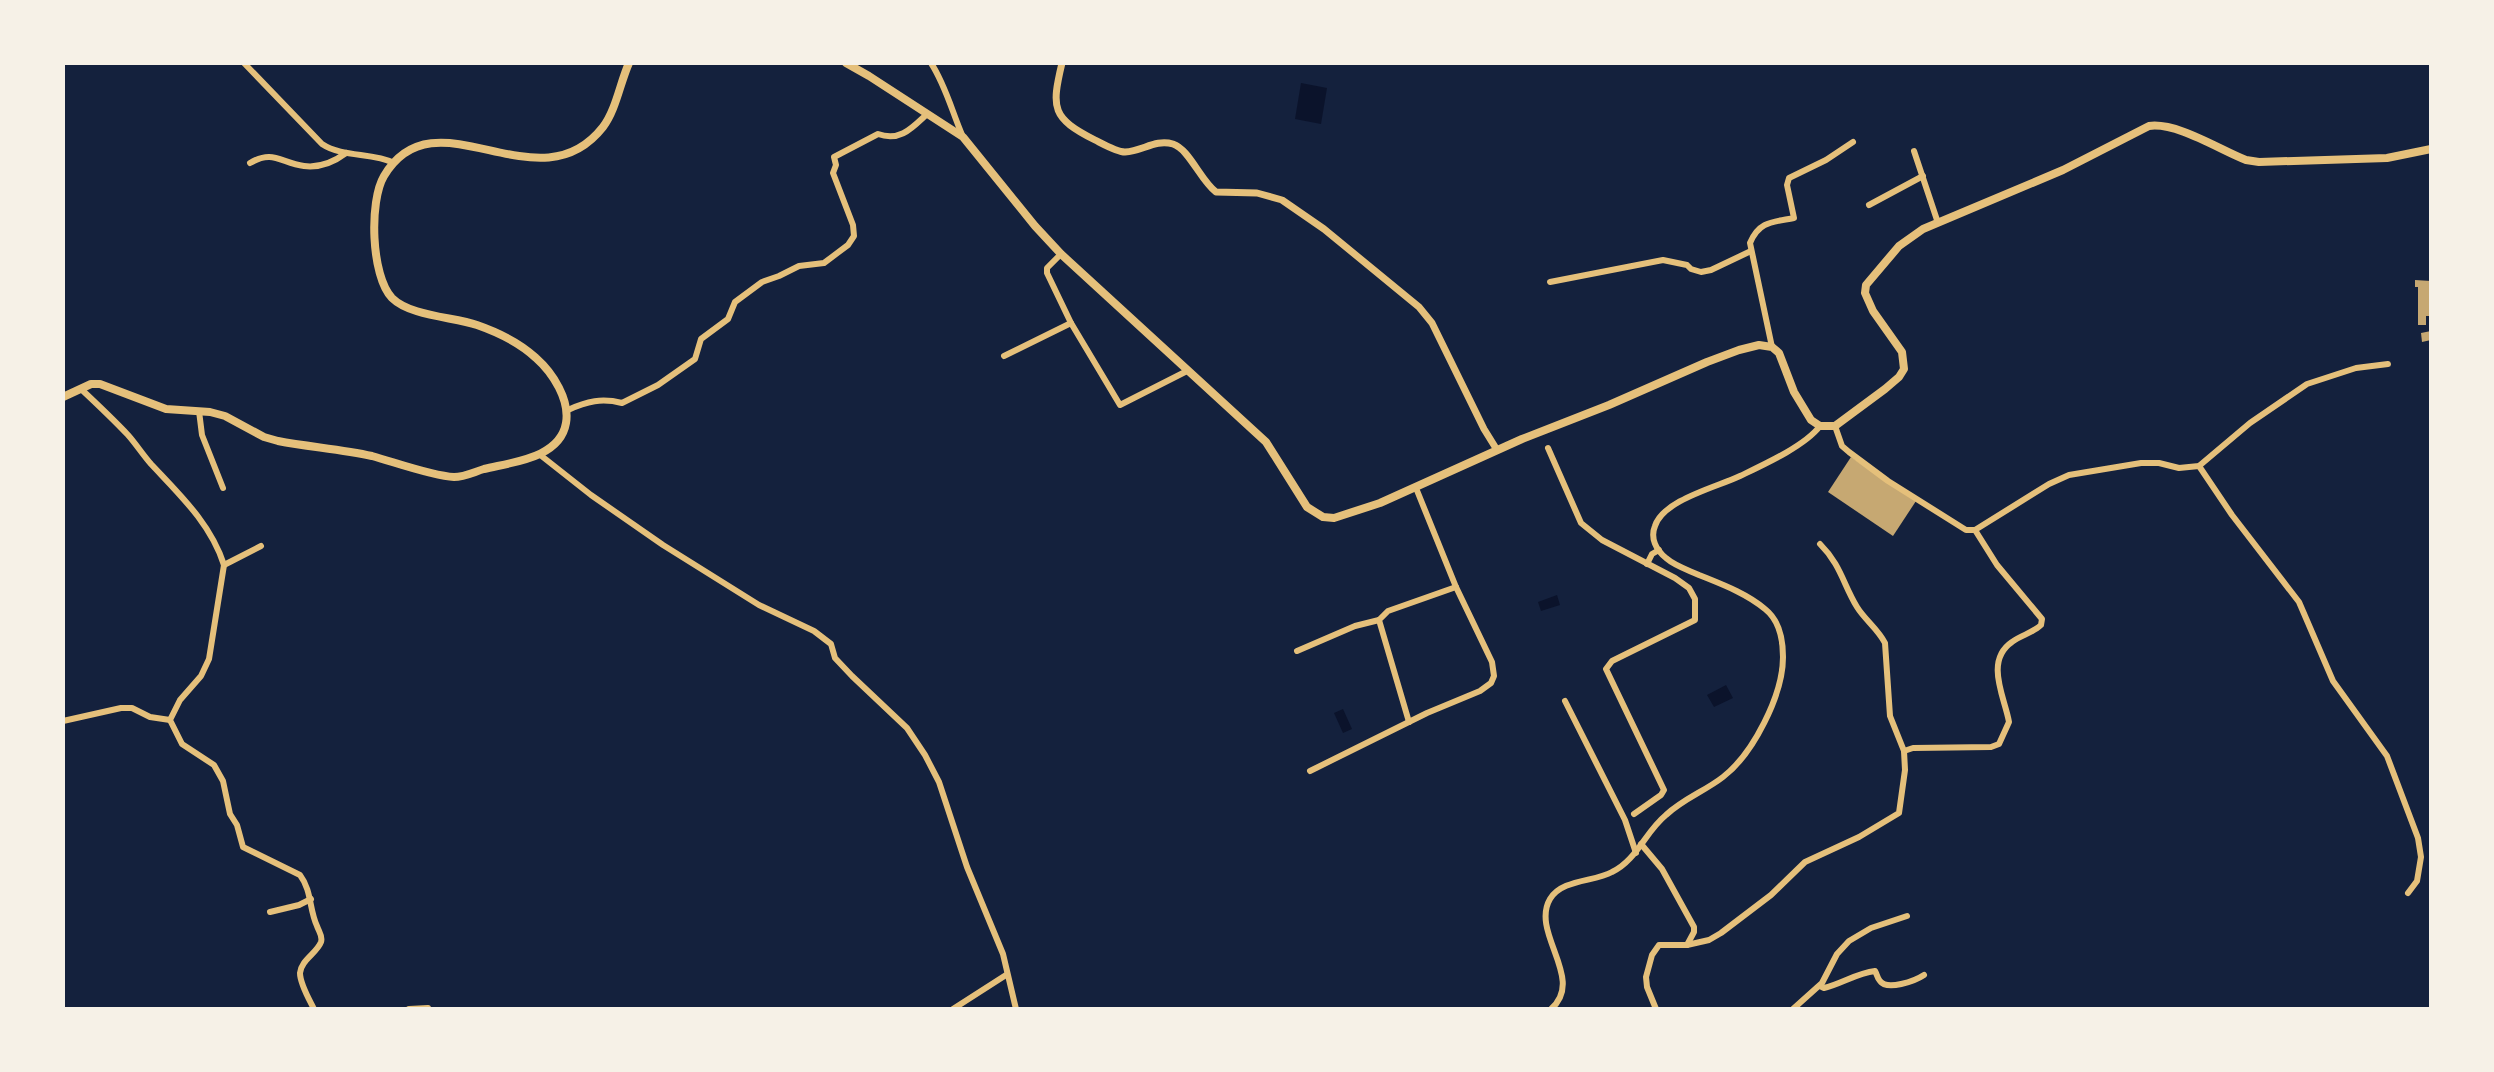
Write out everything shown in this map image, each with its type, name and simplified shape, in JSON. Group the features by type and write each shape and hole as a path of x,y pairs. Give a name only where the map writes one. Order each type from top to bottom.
{"main road":[{"path":"63,397 91,384 100,384 160,407 225,416 271,439 371,456 449,476 463,476 539,454 560,440 568,410 548,370 522,347 477,325 398,302 388,292 380,273 373,213 380,183 394,163 415,149 438,143 464,144 538,160 573,152 591,139 606,123 629,63"},
{"path":"846,63 963,137 1035,226 1266,442 1307,507 1328,518 1351,513 1416,488 1497,450 1728,354 1759,345 1772,347 1779,353 1804,411 1820,426 1835,426 1885,389 1904,369 1902,352 1865,293 1866,285 1882,264 1906,240 1938,223 2063,170 2153,125 2172,128 2246,160 2259,162 2387,158 2431,149"}],"street":[{"path":"244,63 322,144 346,153 384,158 394,163"},
{"path":"930,63 940,77 963,137"},
{"path":"1062,63 1056,92 1056,108 1064,122 1124,152 1156,142 1174,144 1182,149 1216,192 1257,193 1282,200 1324,229 1419,307 1432,323 1483,429 1497,450"},
{"path":"568,410 593,400 605,399 622,403 659,385 695,359 701,339 728,318 735,302 762,282 799,265 824,262 848,245 854,236 853,225 833,173 836,165 834,157 878,134 898,137 927,114"},
{"path":"1772,347 1750,243 1755,231 1762,226 1794,218 1787,185 1789,178 1826,160 1853,142"},
{"path":"1914,151 1938,223"},
{"path":"250,163 260,157 269,156 305,167 332,163 346,153"},
{"path":"1870,205 1923,176"},
{"path":"1550,282 1663,260 1687,265 1701,272 1751,251"},
{"path":"1062,254 1047,268 1047,273 1071,323 1120,405 1187,371"},
{"path":"1004,356 1071,323"},
{"path":"1835,426 1842,446 1871,469 1966,530 1975,530 2049,484 2069,475 2141,464 2159,463 2179,468 2199,466 2250,423 2307,384 2356,368 2388,364"},
{"path":"81,389 128,435 180,494 213,537 224,565 209,659 201,676 180,700 170,720"},
{"path":"199,411 202,435 223,488"},
{"path":"1551,1009 1560,998 1563,984 1546,927 1549,900 1556,892 1572,884 1614,872 1636,853 1665,815 1709,788 1741,762 1770,708 1782,676 1782,637 1767,610 1747,597 1668,560 1654,541 1653,529 1658,518 1666,510 1800,445 1812,437 1820,426"},
{"path":"1548,448 1581,523 1602,540 1675,578 1689,588 1695,599 1697,613 1690,624 1612,661 1606,668 1664,790 1634,814"},
{"path":"539,454 663,545 760,605 814,631 831,644 835,658 852,676 907,728 939,782 967,867 999,944 1016,1009"},
{"path":"2199,466 2232,515 2299,602 2333,681 2387,756 2417,838 2421,857 2417,881 2408,893"},
{"path":"1310,771 1409,722 1480,691 1491,683 1494,676 1492,662 1456,587 1416,488"},
{"path":"1904,751 1913,748 1991,747 1999,744 2007,732 2010,722 1998,683 2002,656 2010,643 2035,631 2042,622 2040,614 1997,565 1975,530"},
{"path":"1656,1009 1647,982 1652,955 1659,945 1687,945 1709,940 1771,895 1805,862 1859,837 1899,813 1905,770 1904,751 1890,716 1885,643 1856,606 1838,567 1820,544"},
{"path":"224,565 261,546"},
{"path":"1647,564 1659,550"},
{"path":"1297,651 1355,625 1380,620 1388,611 1456,587"},
{"path":"1380,620 1409,722"},
{"path":"1565,701 1625,820 1636,853"},
{"path":"63,721 121,708 132,708 150,717 170,720"},
{"path":"170,720 182,744 214,765 223,781 230,814 237,824 243,847 300,875 306,882 311,899 310,909 322,938 302,966 300,975 314,1009"},
{"path":"1641,844 1662,869 1692,922 1694,932 1687,945"},
{"path":"270,912 311,899"},
{"path":"1793,1009 1820,986 1837,954 1849,941 1871,928 1907,916"},
{"path":"1820,986 1832,986 1875,971 1880,982 1887,985 1924,975"},
{"path":"953,1009 1006,975"},
{"path":"409,1009 428,1008"}],"water":[{"path":"1301,83 1327,88 1321,124 1295,119"},
{"path":"1557,595 1560,605 1541,611 1538,602"},
{"path":"1726,685 1733,698 1714,707 1707,695"},
{"path":"1343,709 1352,729 1343,733 1334,713"}],"building":[{"path":"2415,280 2431,281 2431,316 2426,316 2426,325 2418,325 2418,287 2415,287"},
{"path":"2431,331 2431,340 2422,342 2421,333"},
{"path":"1851,457 1916,501 1893,536 1828,492"}]}
